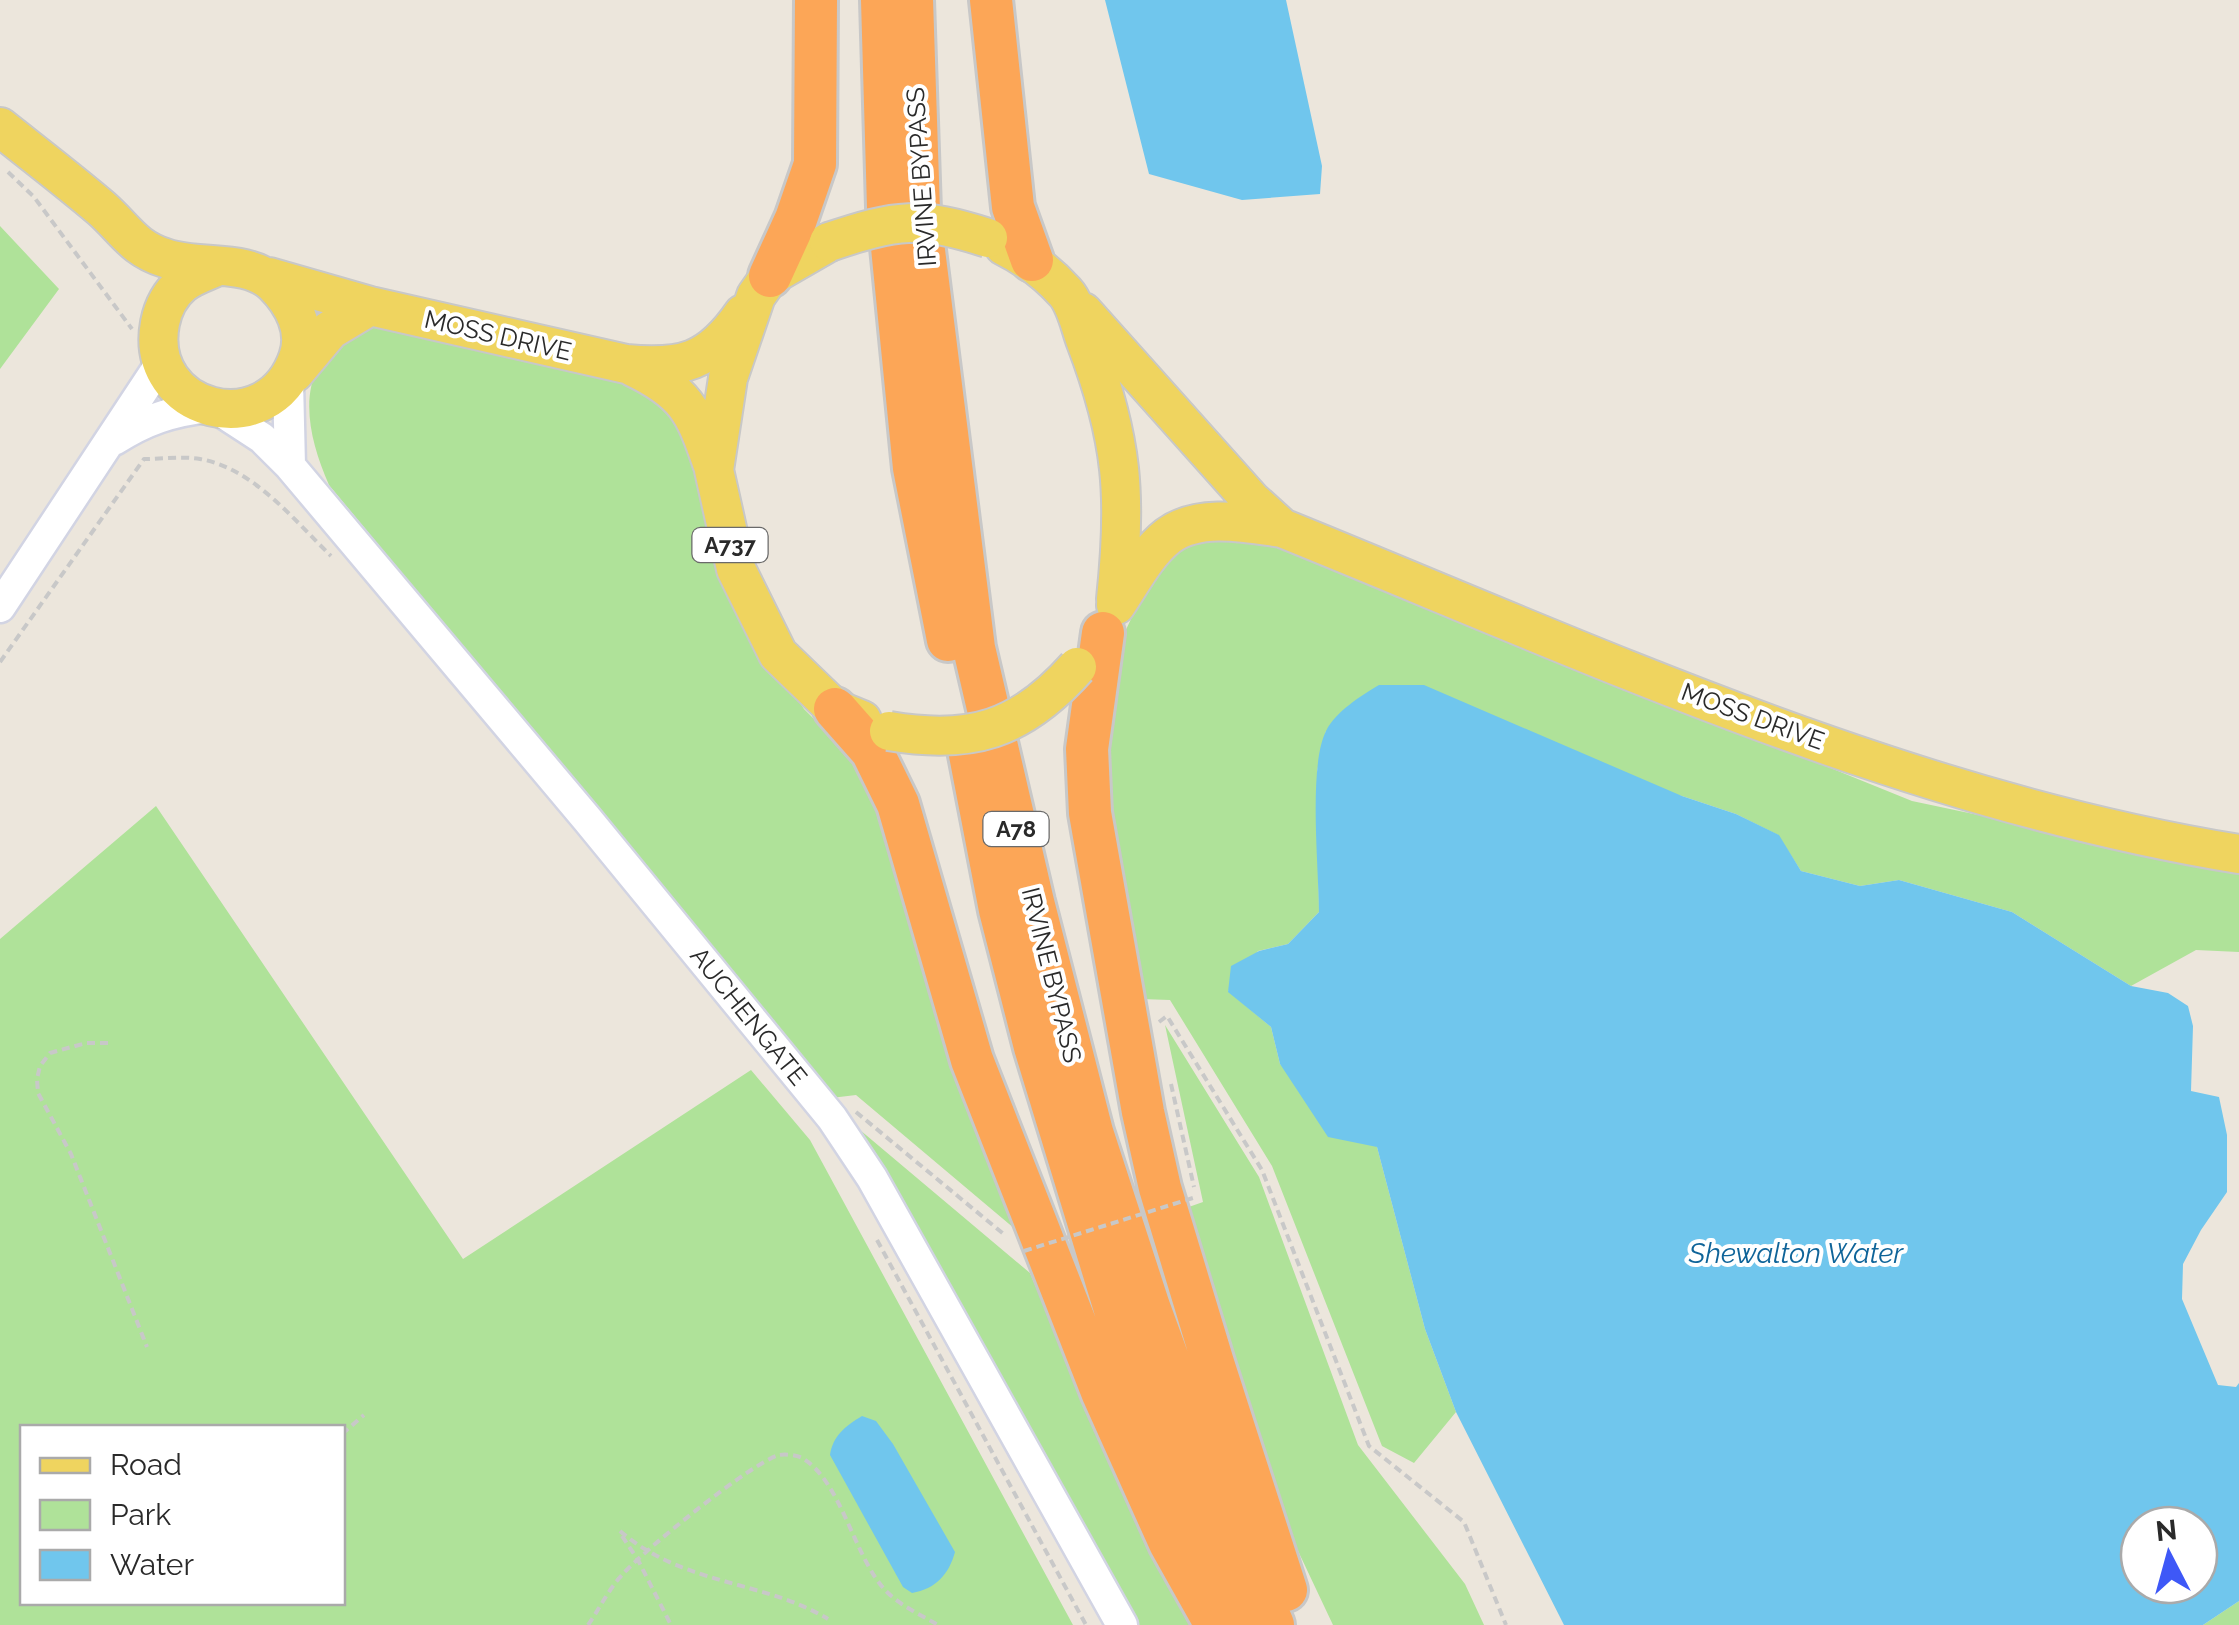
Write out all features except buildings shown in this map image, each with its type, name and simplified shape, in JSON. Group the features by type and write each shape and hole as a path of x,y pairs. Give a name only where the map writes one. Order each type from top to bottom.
{"highway":[{"path":"763,286 796,219 815,164 816,0"},
{"name":"IRVINE BYPASS","path":"882,0 888,207 914,468 1000,910 1035,1046 1121,1329 1170,1459 1240,1625"},
{"name":"IRVINE BYPASS","path":"912,0 919,212 978,666 1092,1132 1149,1308 1202,1452 1273,1625"},
{"path":"991,0 1013,208 1032,260"},
{"path":"1109,619 1087,750 1090,813 1143,1112 1160,1188 1229,1418 1298,1625"},
{"path":"836,709 872,751 898,804 972,1060 1103,1394 1170,1543 1216,1625"}],"main road":[{"name":"A737","path":"0,127 104,211 144,251 172,261 216,268 240,267 266,277"},
{"name":"A737","path":"902,222 943,224 988,238 1032,260 1068,295 1107,398 1120,464 1124,527 1109,619 1077,666 1030,709 972,735 930,738 889,731 836,709 778,654 736,569 714,470 728,378 763,286 830,242 902,222"},
{"path":"144,251 159,351 177,388 214,408 257,405 274,395 330,330 370,306"},
{"path":"159,351 163,310 176,290 186,281 216,268"},
{"name":"MOSS DRIVE","path":"266,277 370,306 626,364 664,367 696,360 729,335 763,286"},
{"path":"266,277 291,301 301,330 300,353 289,379"},
{"name":"MOSS DRIVE","path":"1068,295 1251,500 1282,528"},
{"name":"MOSS DRIVE","path":"626,364 666,383 681,398 698,424 714,470"},
{"name":"MOSS DRIVE","path":"1109,619 1144,563 1168,535 1200,524 1238,522 1282,528 1732,710 1944,785 2164,842 2239,854"}],"street":[{"path":"0,607 108,444 159,351"},
{"path":"289,379 290,466"},
{"path":"108,444 141,422 175,410 214,408"},
{"name":"AUCHENGATE","path":"214,408 262,438 290,466 587,818 832,1118 872,1178 1122,1625"}],"path":[{"path":"0,662 144,459 198,458 230,468 274,501 343,568"},
{"path":"1158,1022 1166,1016 1262,1170 1368,1446 1464,1522 1506,1625"},
{"path":"108,1043 76,1045 50,1053 40,1066 38,1092 71,1154 147,1346"},
{"path":"1024,1251 1196,1197 1170,1080"},
{"path":"832,1118 859,1111 1009,1238"},
{"path":"871,1230 1086,1625"},
{"path":"345,1431 364,1415"},
{"path":"586,1625 610,1590 648,1551 716,1496 780,1455 800,1457 824,1480 870,1569 888,1592 938,1625"},
{"path":"670,1625 621,1533 648,1551 697,1574 791,1602 828,1619"}],"green space":[{"path":"0,226 59,289 0,369"},
{"path":"390,322 625,378 665,402 690,431 738,609 804,709 863,768 1015,1229 856,1095 831,1098 819,1077 329,485 310,422 312,381 333,346 352,331"},
{"path":"1237,534 1305,555 1912,801 2239,870 2239,952 2196,950 2131,986 2012,912 1899,880 1860,886 1801,871 1778,835 1736,814 1682,796 1326,731 1317,771 1319,912 1288,944 1258,951 1228,991 1271,1027 1280,1064 1377,1147 1425,1329 1456,1412 1414,1463 1382,1446 1272,1166 1170,1000 1141,999 1097,804 1123,636 1147,585 1169,558 1200,538"},
{"path":"156,806 463,1259 751,1070 810,1140 1073,1625 0,1625 0,939"},
{"path":"1165,1025 1259,1177 1358,1445 1465,1584 1484,1625 1333,1625 1274,1500 1183,1209 1203,1202"},
{"path":"860,1130 1030,1273 1113,1470 1190,1625 1132,1625"},
{"path":"2239,1601 2239,1625 2203,1625"}],"water":[{"path":"1105,0 1286,0 1322,166 1320,194 1242,200 1149,174"},
{"name":"Shewalton Water","path":"1379,685 1424,685 1779,835 1801,871 1860,886 1899,880 2012,912 2131,986 2168,993 2188,1006 2193,1026 2191,1091 2219,1097 2227,1135 2227,1192 2183,1264 2182,1299 2218,1385 2236,1387 2239,1383 2239,1601 2203,1625 1564,1625 1456,1412 1425,1329 1377,1147 1328,1137 1280,1064 1271,1027 1228,992 1231,966 1259,951 1288,944 1319,912 1317,768 1326,731 1350,705"},
{"path":"862,1416 876,1421 893,1444 955,1552 940,1579 920,1591 912,1593 903,1587 830,1455 841,1432"}]}
